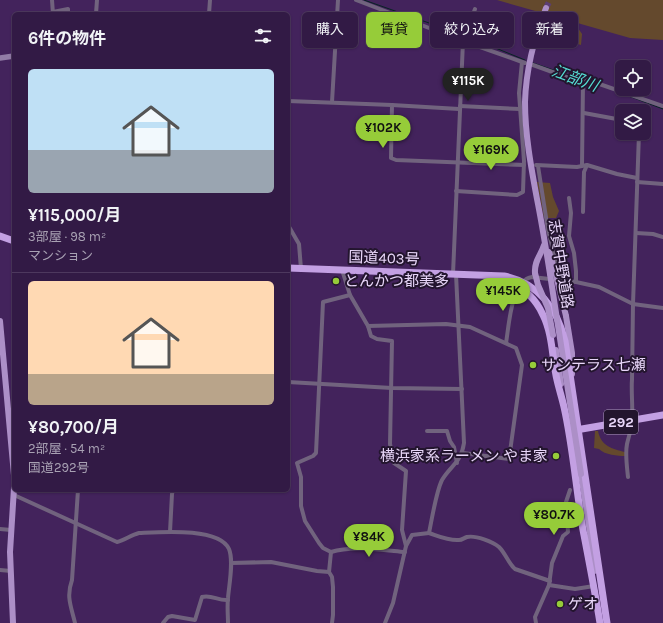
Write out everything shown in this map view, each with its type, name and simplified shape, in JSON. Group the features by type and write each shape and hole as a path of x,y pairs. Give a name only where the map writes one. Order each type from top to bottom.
{"highway":[{"path":"0,236 12,240"},
{"name":"国道403号","path":"290,268 504,276 538,294 551,307 563,330 594,526 598,586"},
{"name":"国道403号","path":"521,285 534,299 543,314 548,328 555,371 564,407 584,532 598,586"},
{"path":"543,314 551,307"},
{"name":"292","path":"568,431 663,415"},
{"path":"598,586 600,623"},
{"path":"598,586 607,623"}],"main road":[{"name":"志賀中野道路","path":"546,8 531,53 525,102 526,123 542,229 553,275 580,474 598,586"},
{"path":"542,229 553,275 566,316 573,363 571,378"},
{"path":"545,244 536,263 535,273 538,285 548,308 564,407"},
{"path":"0,321 12,438"},
{"path":"13,623 11,530 14,492"}],"street":[{"path":"52,0 53,12"},
{"path":"96,12 97,0"},
{"path":"209,12 210,0"},
{"path":"332,102 338,0"},
{"path":"356,0 430,28"},
{"path":"57,12 68,9 68,12"},
{"path":"429,533 442,481 463,453 464,443 459,326 455,274 456,191 463,48"},
{"path":"456,191 517,195 523,192 524,165 520,109 520,78 524,62 483,48"},
{"path":"0,58 12,56"},
{"path":"533,65 583,83"},
{"path":"582,212 585,165 583,83 585,78 663,106"},
{"path":"290,101 520,109"},
{"path":"392,105 391,158 396,160 524,165"},
{"path":"584,113 615,119"},
{"path":"628,477 626,463 627,446 632,420 633,396 631,387 639,140"},
{"path":"561,281 548,230 537,166 577,167 585,165 637,180 663,184"},
{"path":"569,198 571,213 569,236 574,253 576,282"},
{"path":"290,228 299,244 301,269"},
{"path":"636,233 653,234 663,237"},
{"path":"342,270 350,295 368,326 371,336 378,339 392,341 390,444 394,463 406,471 402,530 406,546"},
{"path":"506,343 513,300 521,285 530,278 576,282 599,287 633,304 663,308"},
{"path":"350,295 323,302 316,453 313,456 297,463 301,477 302,506 305,521 323,548 331,552 354,548 405,552"},
{"path":"368,326 446,324 470,327 516,348 522,365 509,459 463,453"},
{"path":"290,382 392,388 462,389"},
{"path":"427,431 447,431 450,441 454,447 457,463"},
{"path":"536,623 535,616 549,583 552,563 563,536 568,532 566,502 570,490"},
{"path":"14,492 77,524 117,542 139,533 170,532 190,532 224,542 230,550 231,564 228,623"},
{"path":"75,623 68,597 68,590 72,580 77,524 78,492"},
{"path":"170,532 172,492"},
{"path":"0,529 11,530"},
{"path":"385,623 392,603 406,546 412,535 429,533 459,540 468,537 478,538 498,546 515,570 549,583 575,589 598,586"},
{"path":"331,552 329,572 332,578 332,623"},
{"path":"231,564 271,562 329,572"},
{"path":"0,570 11,571"},
{"path":"163,623 168,617 172,616 195,620 202,597 208,595 220,600 228,600"}],"shaded area":[{"path":"497,0 663,0 663,40 630,38 578,23 578,12 539,12"},
{"path":"578,28 582,34 581,45 578,44"},
{"path":"537,182 550,183 553,197 559,211 556,218 544,218"},
{"path":"595,431 598,431 599,436 604,443 616,450 625,452 625,456 608,454 594,448"}],"waterway":[{"name":"江部川","path":"364,0 430,23"},
{"name":"江部川","path":"496,48 525,60"},
{"name":"江部川","path":"533,63 583,80"},
{"name":"江部川","path":"629,96 663,109"}],"tunnel":[{"path":"546,8 550,0"}],"place":[{"name":"とんかつ都美多","path":"336,281"},
{"name":"サンテラス七瀬","path":"533,365"},
{"name":"横浜家系ラーメン やま家","path":"556,456"},
{"name":"ゲオ","path":"560,604"}]}
